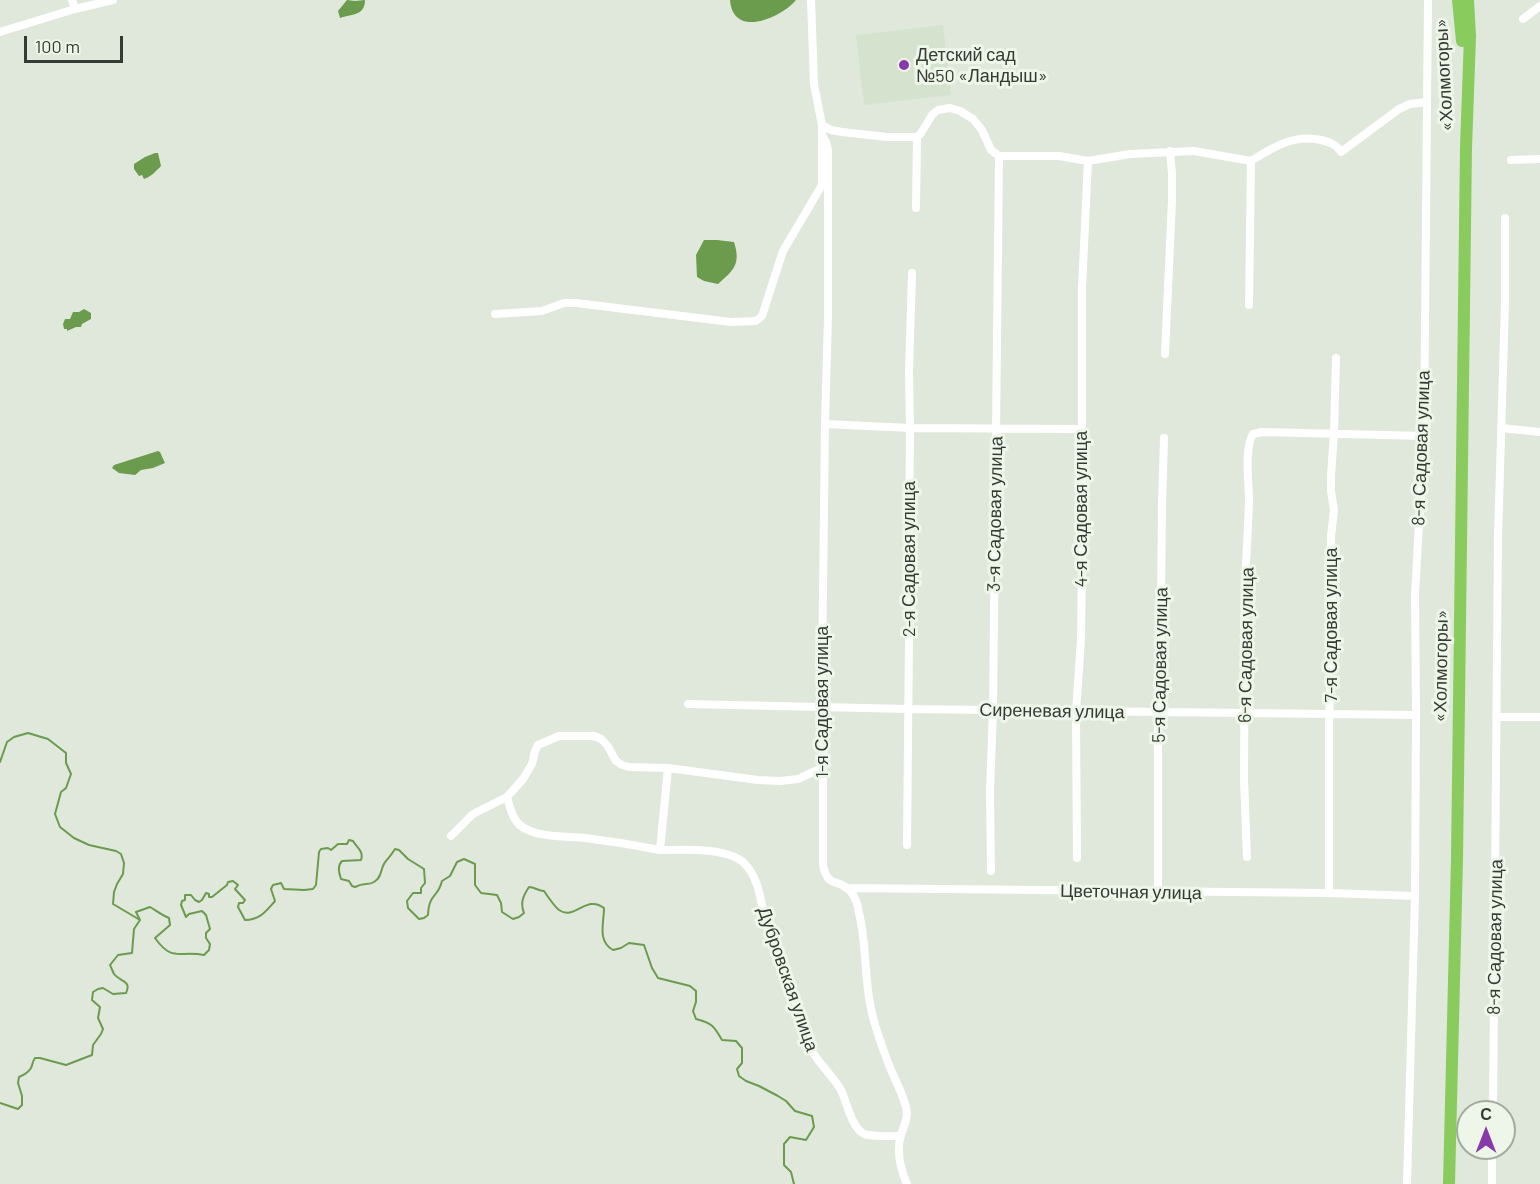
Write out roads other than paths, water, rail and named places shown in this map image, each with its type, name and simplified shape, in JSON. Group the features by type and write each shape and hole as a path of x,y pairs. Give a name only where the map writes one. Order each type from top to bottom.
{"highway":[{"name":"«Холмогоры»","path":"1458,0 1462,35 1466,148"},
{"name":"«Холмогоры»","path":"1449,1184 1456,882 1466,148 1470,36 1468,0"}],"street":[{"path":"72,0 75,9"},
{"path":"0,32 113,0"},
{"name":"1-я Садовая улица","path":"811,0 814,84 822,135 828,150 826,190 828,316 822,675 823,865 825,876 830,881 851,891 860,914 872,1012 907,1114 900,1137 899,1153 900,1169 907,1184"},
{"name":"8-я Садовая улица","path":"1407,1184 1415,896 1416,567 1424,436 1428,0"},
{"path":"1523,18 1540,6"},
{"path":"916,208 917,137 929,119 938,110 945,108 966,114 973,119 982,130 991,150 999,156 1059,156 1088,161 1123,155 1194,151 1251,161 1290,140 1299,138 1324,141 1338,147 1341,152 1399,109 1410,104 1427,102"},
{"path":"822,125 842,132 887,137 917,137"},
{"path":"1165,354 1172,200 1170,152"},
{"name":"3-я Садовая улица","path":"991,871 990,791 997,428 999,156"},
{"path":"1511,159 1540,159"},
{"name":"4-я Садовая улица","path":"1077,858 1076,712 1081,639 1082,562 1082,288 1088,161"},
{"path":"1249,305 1251,161"},
{"path":"495,314 542,311 564,303 576,303 719,321 756,321 762,316 783,251 826,190"},
{"name":"8-я Садовая улица","path":"1493,1100 1505,218"},
{"name":"2-я Садовая улица","path":"907,845 911,604 909,372 912,273"},
{"name":"7-я Садовая улица","path":"1329,893 1331,536 1334,510 1331,476 1336,358"},
{"path":"825,424 910,428 1081,429"},
{"path":"1501,428 1540,432"},
{"name":"6-я Садовая улица","path":"1247,857 1244,779 1245,577 1249,440 1253,434 1262,432 1334,433"},
{"path":"1334,433 1424,436"},
{"name":"5-я Садовая улица","path":"1158,891 1158,712 1164,438"},
{"name":"Сиреневая улица","path":"688,704 908,710 1416,715"},
{"path":"1497,717 1540,717"},
{"path":"451,836 473,814 507,797 523,779 532,764 538,745 559,736 594,736 607,745 616,761 622,765 644,768 668,768 780,781 798,779 822,768"},
{"path":"660,850 668,768"},
{"name":"Дубровская улица","path":"507,797 516,821 522,828 535,832 660,850 709,851 742,861 753,875 766,923 807,1041 816,1059 840,1090 859,1129 865,1134 900,1137"},
{"name":"Цветочная улица","path":"846,888 1415,896"},
{"path":"1492,1160 1492,1184"}],"waterway":[{"path":"0,762 7,742 14,737 28,733 48,739 66,753 66,763 71,774 66,788 61,792 55,814 60,827 74,838 89,845 121,854 124,863 123,874 114,892 113,904 140,920"},
{"path":"140,920 136,912 150,907 169,918 170,925 155,938 161,946 172,953 204,955 209,950 210,944 206,938 206,933 210,929 206,915 202,911 186,917 181,905 185,900 185,895 191,895 199,902 206,893 212,897 228,882 233,881 238,885 235,889 245,900 239,903 238,907 245,920 255,918 275,901 271,889 273,885 281,883 284,889 313,889 316,885 321,849 331,850 338,844 347,844 349,840 353,841 362,854 361,860 342,861 339,865 341,879 349,881 352,886 369,884 377,880 384,863 395,849 424,869 425,883 421,888 421,893 413,893 407,901 408,908 419,919 428,915 430,903 442,881 450,876 457,862 464,859 475,864 475,885 481,893 497,895 502,912 513,919 524,913 523,900 529,887 544,891 557,908 565,912 586,905 598,905 604,908 602,931 608,946 613,950 629,943 644,945 658,978 690,986 696,991 693,1011 696,1019 712,1026 722,1040 736,1041 742,1048 742,1063 737,1069 739,1076 778,1096 795,1111 812,1116 814,1127 806,1140 790,1137 784,1144 784,1165 791,1172 794,1184"},
{"path":"0,1103 18,1109 22,1105 19,1077 30,1070 35,1058 66,1065 92,1055 93,1045 103,1029 98,1018 100,1007 92,1000 93,992 103,988 113,994 126,993 128,986 116,977 110,965 118,955 132,953 134,929 140,920"}],"place":[{"name":"Детский сад №50 «Ландыш»","path":"904,65"}]}
